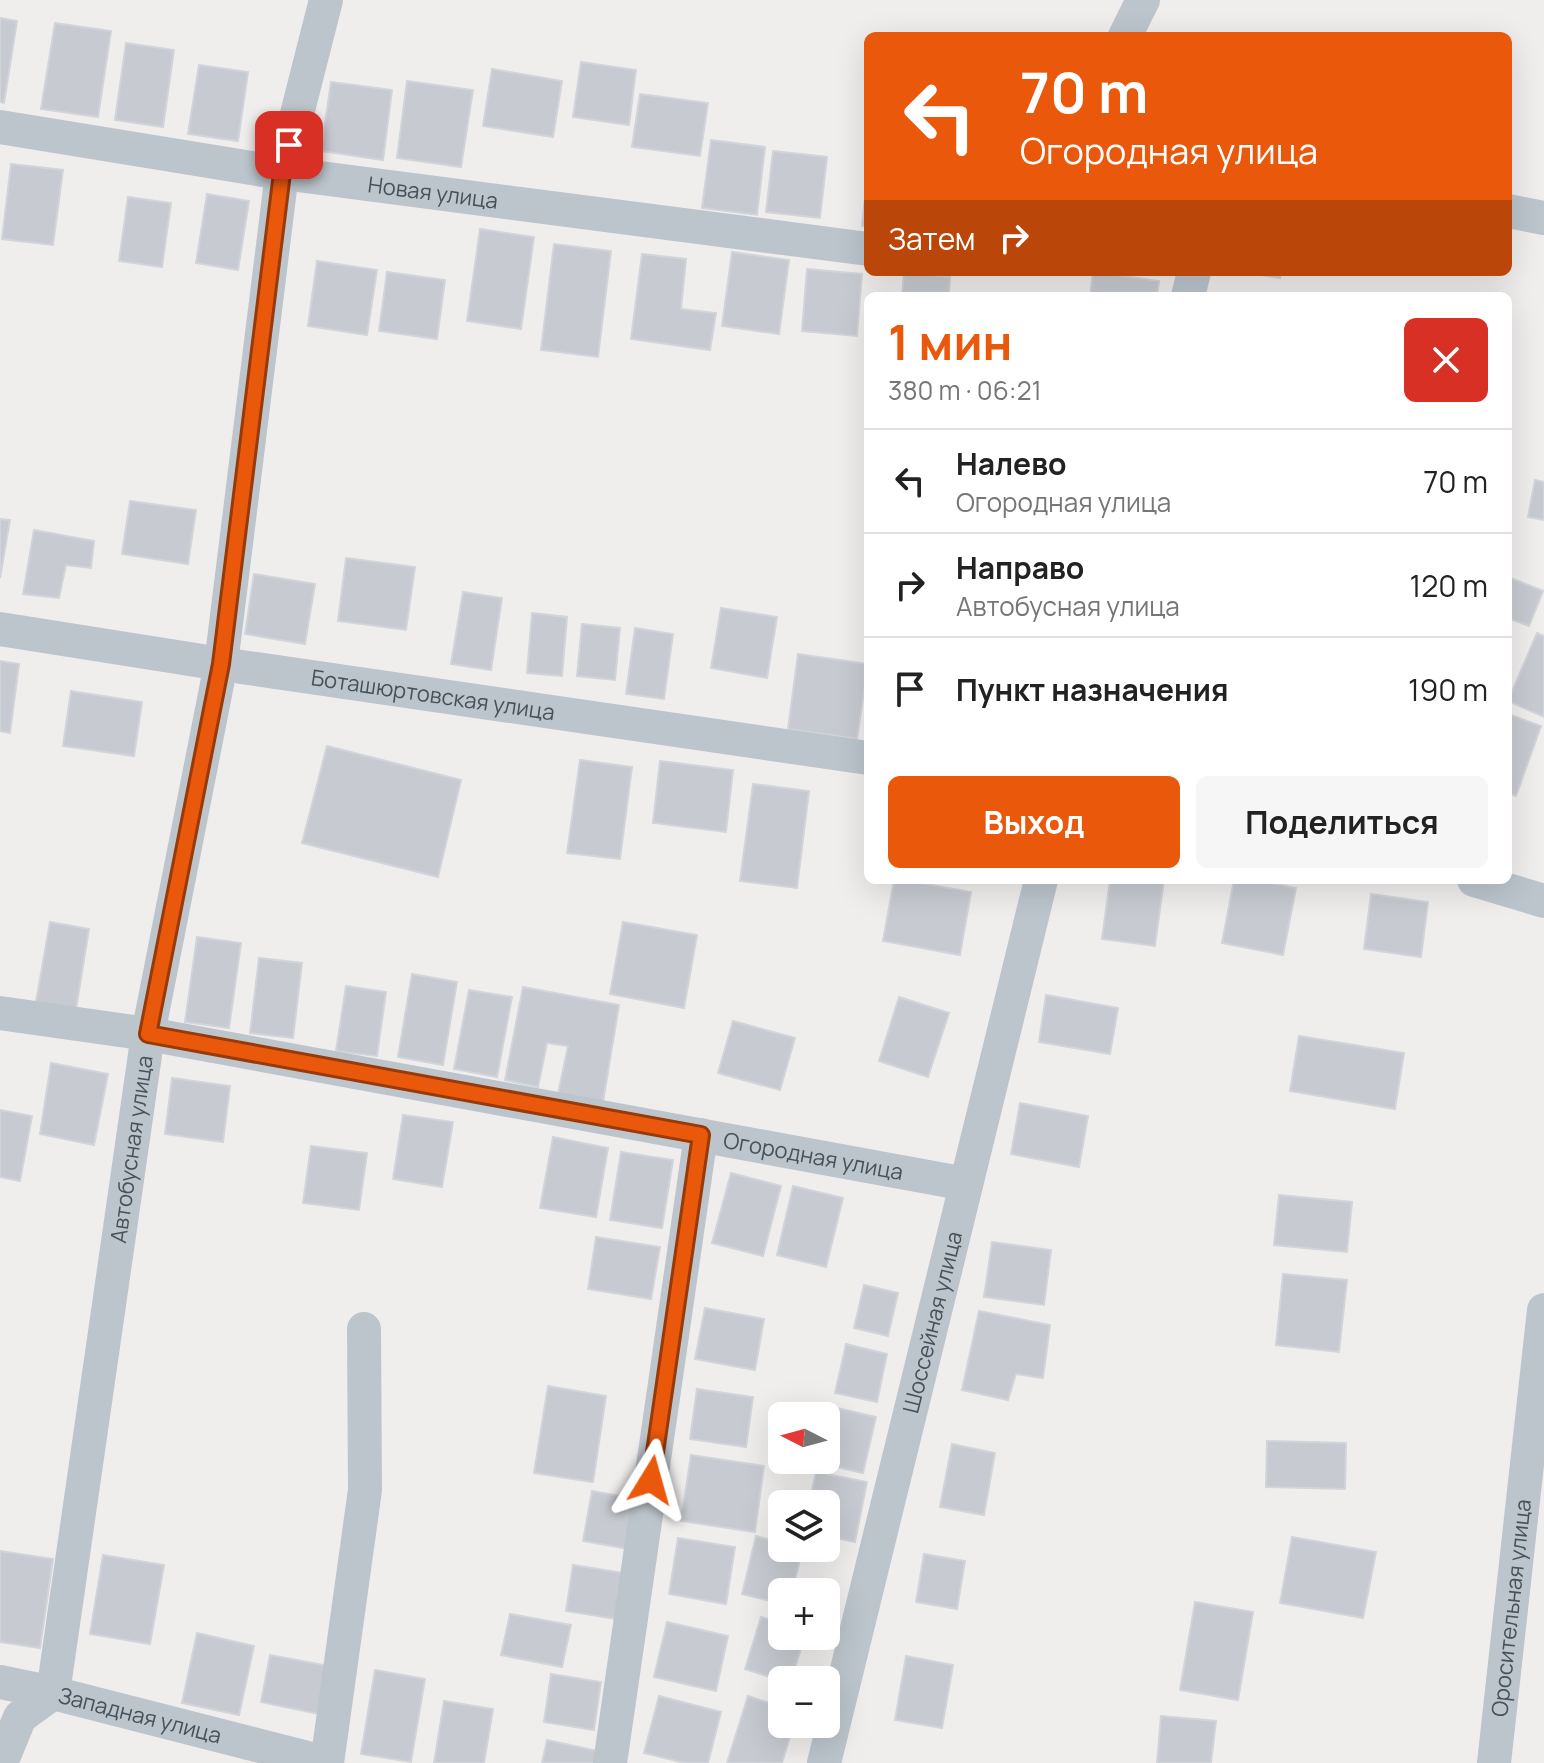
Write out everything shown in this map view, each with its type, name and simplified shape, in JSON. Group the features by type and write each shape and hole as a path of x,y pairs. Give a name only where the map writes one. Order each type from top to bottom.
{"street":[{"name":"Автобусная улица","path":"53,1693 148,1034 221,664 282,173 326,0"},
{"path":"1127,32 1143,0"},
{"name":"Новая улица","path":"0,127 282,173 864,248"},
{"path":"1512,212 1544,218"},
{"name":"Боташюртовская улица","path":"0,629 864,757"},
{"name":"Шоссейная улица","path":"824,1763 1040,884"},
{"path":"1487,884 1544,901"},
{"name":"Огородная улица","path":"0,1013 148,1034 966,1184"},
{"path":"610,1763 701,1135"},
{"name":"Оросительная улица","path":"1494,1763 1544,1310"},
{"path":"327,1763 365,1490 364,1329"},
{"name":"Западная улица","path":"0,1682 327,1763"},
{"path":"1,1763 20,1717 53,1693"}],"building":[{"path":"0,18 17,21 4,103 0,102"},
{"path":"55,23 111,31 98,117 41,109"},
{"path":"126,43 174,50 163,127 115,120"},
{"path":"581,62 636,70 629,125 573,117"},
{"path":"199,65 248,72 238,141 188,134"},
{"path":"492,69 562,81 553,137 483,126"},
{"path":"407,81 473,90 461,167 397,158"},
{"path":"331,82 392,90 383,160 321,151"},
{"path":"640,94 708,103 700,156 632,147"},
{"path":"711,140 765,147 757,215 702,208"},
{"path":"773,151 827,157 820,218 766,212"},
{"path":"11,164 63,170 53,245 2,239"},
{"path":"207,194 249,201 238,270 196,263"},
{"path":"128,197 171,203 162,267 119,261"},
{"path":"480,229 534,237 521,329 467,321"},
{"path":"554,244 611,251 598,357 541,350"},
{"path":"732,252 789,260 779,334 722,326"},
{"path":"642,254 686,259 681,309 716,313 710,350 631,339"},
{"path":"317,261 377,270 367,335 308,326"},
{"path":"807,269 862,274 857,336 802,331"},
{"path":"387,272 445,280 437,339 379,331"},
{"path":"904,276 950,277 949,292 902,292"},
{"path":"1092,276 1159,281 1158,292 1090,292"},
{"path":"1535,480 1544,482 1544,520 1528,517"},
{"path":"130,501 196,510 188,564 122,554"},
{"path":"0,519 10,520 0,578"},
{"path":"34,530 94,541 91,568 66,565 59,598 23,594"},
{"path":"346,558 415,567 406,630 338,621"},
{"path":"254,574 315,584 305,644 245,634"},
{"path":"1512,579 1543,591 1529,626 1512,620"},
{"path":"463,592 502,598 491,670 451,664"},
{"path":"721,608 777,617 767,678 711,668"},
{"path":"532,613 567,617 562,676 527,673"},
{"path":"582,624 620,628 615,680 577,676"},
{"path":"635,628 673,634 664,699 626,694"},
{"path":"1537,633 1544,636 1544,717 1512,703 1512,692"},
{"path":"798,654 864,663 864,691 857,739 788,729"},
{"path":"0,661 19,664 10,733 0,731"},
{"path":"71,691 142,702 134,756 63,746"},
{"path":"1512,715 1541,726 1516,796 1512,794"},
{"path":"327,746 461,780 438,877 302,843"},
{"path":"580,760 632,767 620,859 567,853"},
{"path":"660,761 733,770 726,832 653,823"},
{"path":"753,784 809,791 797,888 740,881"},
{"path":"893,884 926,884 971,892 960,955 883,941"},
{"path":"1109,884 1163,884 1155,946 1102,939"},
{"path":"1233,884 1276,884 1296,888 1283,955 1222,943"},
{"path":"1371,894 1428,902 1421,957 1364,949"},
{"path":"50,922 89,929 76,1009 36,1002"},
{"path":"623,922 697,935 684,1008 610,994"},
{"path":"197,937 241,943 229,1028 185,1022"},
{"path":"259,958 302,963 293,1038 250,1033"},
{"path":"412,974 457,982 443,1065 398,1057"},
{"path":"346,986 386,992 377,1056 336,1051"},
{"path":"523,987 619,1005 603,1102 558,1094 568,1046 547,1043 538,1087 505,1080"},
{"path":"469,990 512,997 497,1077 454,1069"},
{"path":"1046,995 1118,1008 1110,1054 1039,1042"},
{"path":"899,997 949,1013 928,1077 879,1061"},
{"path":"733,1021 795,1038 780,1090 718,1073"},
{"path":"1299,1036 1404,1053 1395,1109 1290,1091"},
{"path":"51,1063 108,1074 94,1145 40,1134"},
{"path":"172,1078 230,1086 223,1142 165,1134"},
{"path":"1020,1103 1088,1116 1079,1167 1011,1154"},
{"path":"0,1110 32,1116 20,1181 0,1177"},
{"path":"403,1115 453,1122 442,1187 393,1179"},
{"path":"553,1137 608,1148 596,1217 540,1208"},
{"path":"311,1146 367,1153 359,1210 303,1203"},
{"path":"621,1152 673,1160 662,1228 610,1220"},
{"path":"731,1173 781,1186 763,1256 712,1243"},
{"path":"793,1186 843,1198 826,1267 777,1255"},
{"path":"1279,1195 1352,1202 1347,1252 1274,1245"},
{"path":"596,1237 660,1247 651,1299 588,1289"},
{"path":"992,1242 1051,1250 1044,1305 984,1297"},
{"path":"1283,1274 1347,1280 1339,1352 1276,1345"},
{"path":"864,1285 898,1293 888,1336 854,1328"},
{"path":"705,1308 764,1319 755,1370 695,1359"},
{"path":"979,1311 1050,1325 1043,1378 1016,1374 1008,1400 962,1390"},
{"path":"846,1344 887,1354 877,1402 835,1393"},
{"path":"548,1386 606,1396 593,1482 534,1473"},
{"path":"697,1389 753,1397 746,1447 690,1439"},
{"path":"840,1409 876,1417 863,1473 840,1468"},
{"path":"1267,1441 1346,1443 1345,1489 1266,1487"},
{"path":"952,1444 995,1453 984,1515 940,1507"},
{"path":"691,1455 764,1466 755,1532 681,1521"},
{"path":"816,1474 867,1482 855,1542 840,1539 840,1490 812,1490"},
{"path":"592,1491 637,1499 629,1549 583,1541"},
{"path":"756,1536 768,1539 768,1562 800,1562 796,1578 768,1578 768,1600 742,1594"},
{"path":"1292,1537 1376,1552 1363,1618 1280,1603"},
{"path":"678,1538 735,1547 726,1604 669,1594"},
{"path":"0,1551 53,1559 40,1648 0,1642"},
{"path":"924,1554 965,1561 957,1609 916,1602"},
{"path":"103,1555 164,1565 150,1644 90,1634"},
{"path":"573,1565 624,1573 617,1619 566,1611"},
{"path":"1195,1602 1253,1612 1238,1700 1180,1690"},
{"path":"510,1614 571,1625 562,1667 501,1655"},
{"path":"761,1617 768,1619 768,1650 801,1650 795,1666 768,1666 768,1676 745,1669"},
{"path":"667,1622 728,1636 716,1691 654,1677"},
{"path":"197,1633 254,1646 239,1715 182,1703"},
{"path":"270,1655 329,1666 319,1714 261,1702"},
{"path":"906,1656 953,1665 942,1728 895,1720"},
{"path":"375,1670 425,1679 411,1762 361,1754"},
{"path":"551,1674 601,1682 594,1730 544,1722"},
{"path":"659,1696 721,1712 708,1763 685,1763 644,1753"},
{"path":"748,1696 768,1702 768,1738 790,1738 782,1763 727,1763"},
{"path":"444,1701 493,1709 484,1763 434,1763"},
{"path":"1161,1716 1216,1721 1211,1763 1157,1763"},
{"path":"547,1740 598,1751 595,1763 542,1763"}],"route":[{"path":"289,145 282,173 221,664 148,1034 701,1135 651,1480"}]}
